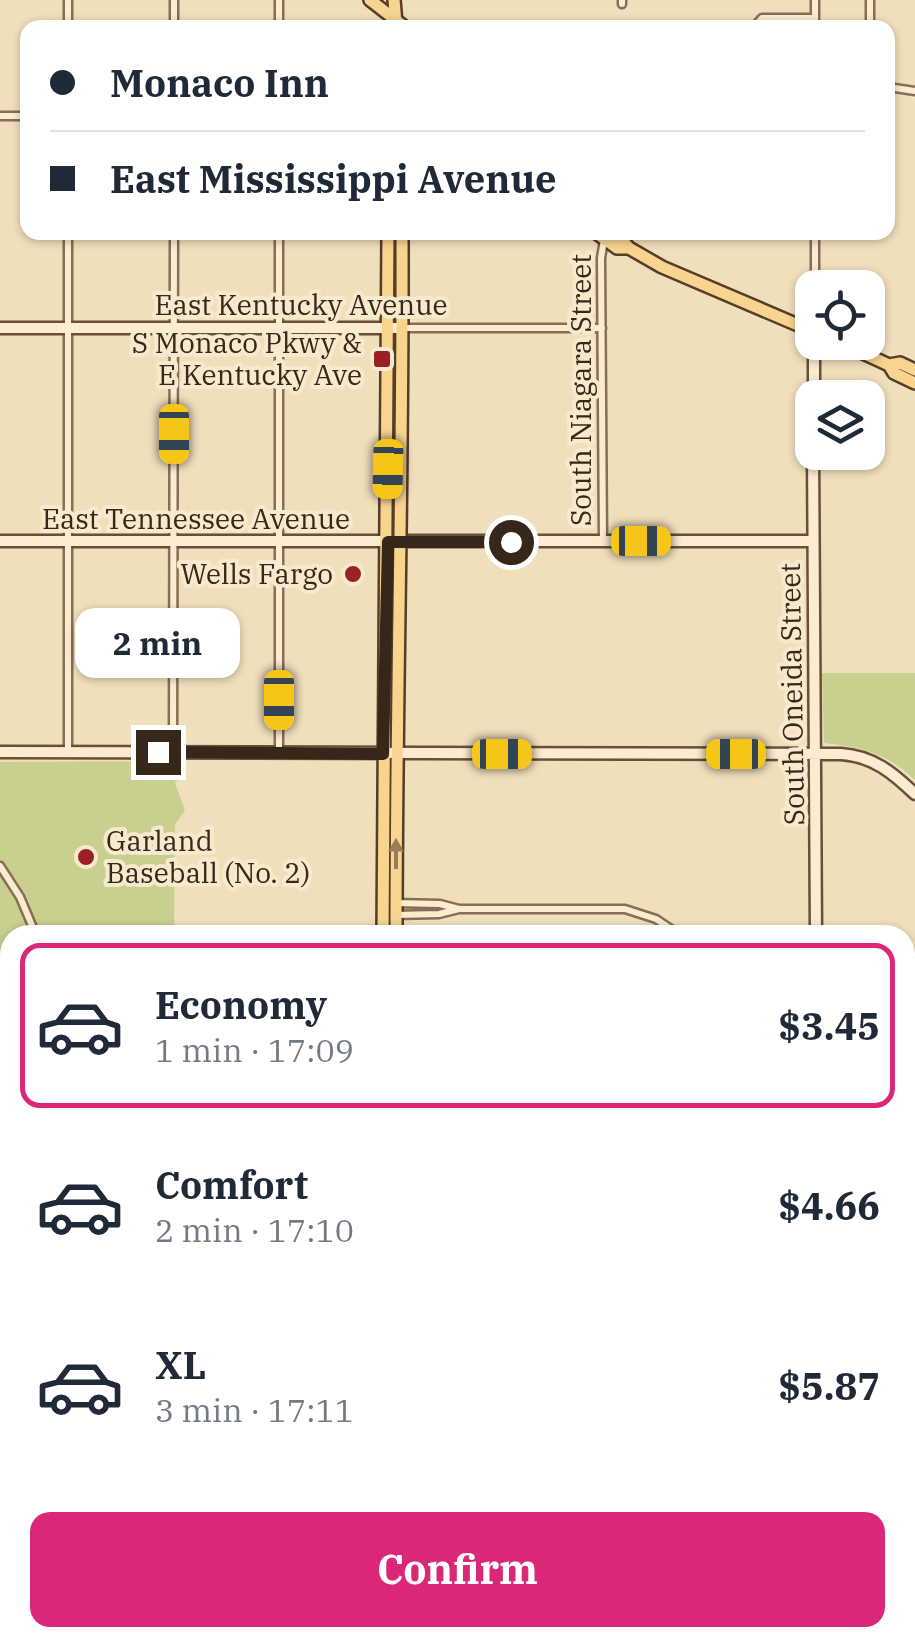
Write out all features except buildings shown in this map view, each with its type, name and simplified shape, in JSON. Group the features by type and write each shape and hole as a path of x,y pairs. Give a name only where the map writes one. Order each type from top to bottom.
{"main road":[{"path":"370,0 390,20"},
{"path":"385,925 389,908 390,754 388,240"},
{"path":"390,754 402,542 402,240"},
{"path":"625,240 629,248 662,267 795,324"},
{"path":"878,360 915,370"},
{"path":"889,365 894,374 915,384"},
{"path":"389,908 393,925"}],"street":[{"path":"760,20 815,18 815,0"},
{"path":"68,240 68,752"},
{"path":"173,752 174,240"},
{"path":"279,240 279,752"},
{"name":"South Niagara Street","path":"602,542 604,240"},
{"path":"815,240 816,270"},
{"name":"East Kentucky Avenue","path":"0,328 602,328"},
{"name":"South Oneida Street","path":"814,470 816,925"},
{"name":"East Tennessee Avenue","path":"0,541 813,541"},
{"path":"0,752 853,755 892,773 915,794"},
{"path":"0,866 17,890 32,925"},
{"path":"389,908 434,903 459,909 624,910 665,925"},
{"path":"389,908 444,914 459,909"}],"green space":[{"path":"822,673 915,673 915,780 873,753 824,743"},
{"path":"172,761 183,767 183,775 175,783 185,811 175,824 174,925 0,925 0,762"}],"place":[{"name":"S Monaco Pkwy & E Kentucky Ave","path":"382,359"},
{"name":"Wells Fargo","path":"353,574"},
{"name":"Garland Baseball (No. 2)","path":"86,857"}],"route":[{"path":"158,752 383,754 388,542 511,542"}]}
